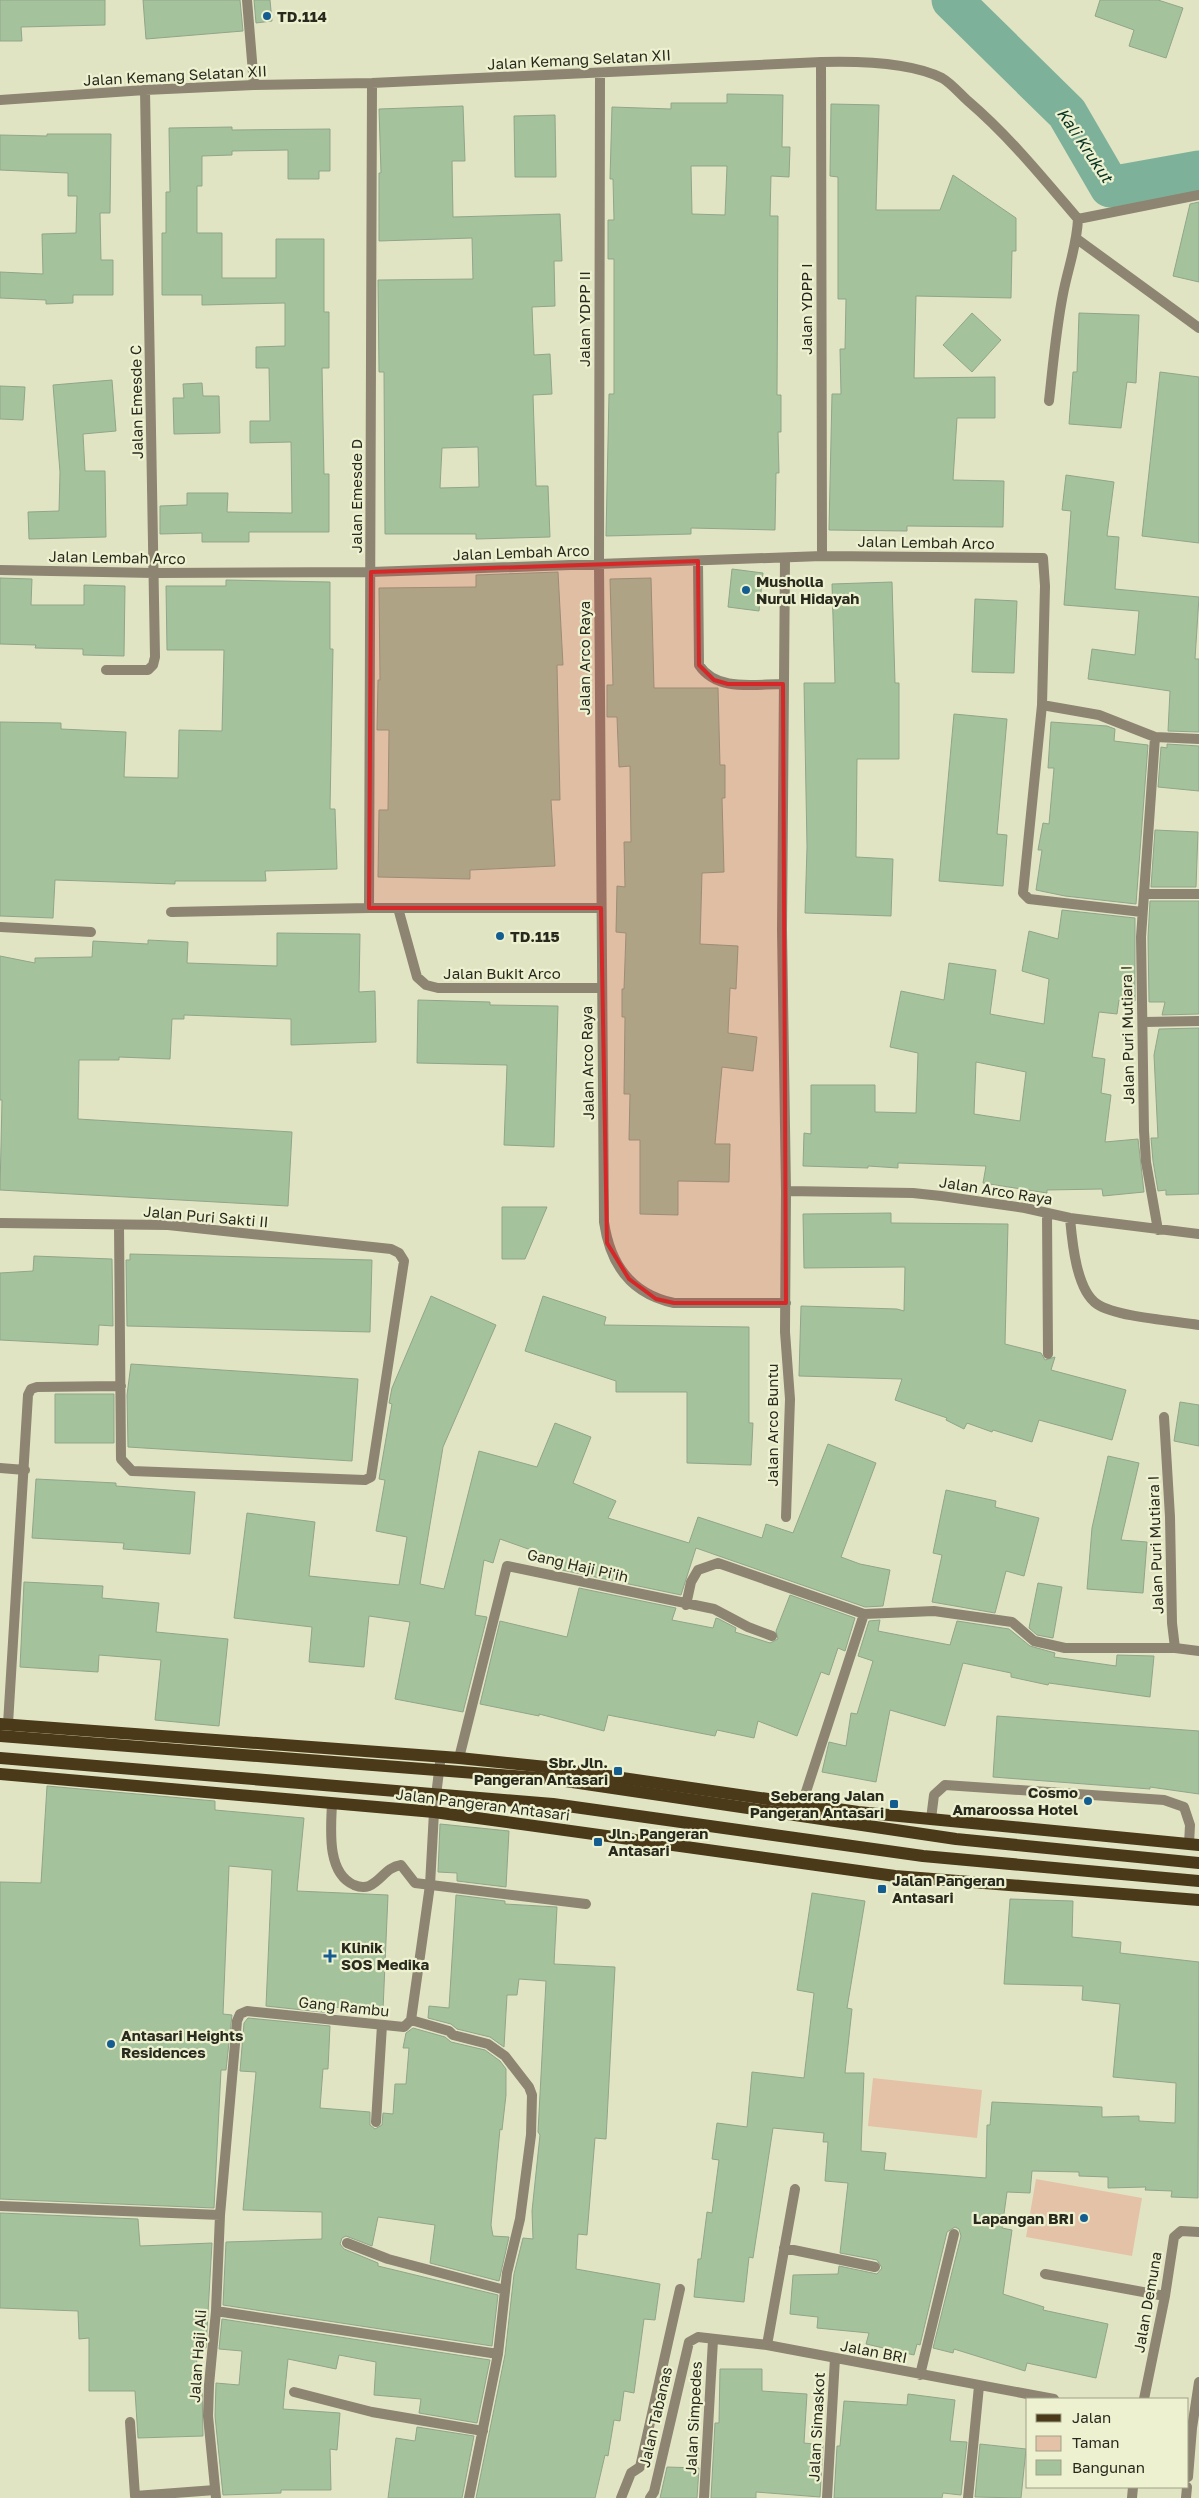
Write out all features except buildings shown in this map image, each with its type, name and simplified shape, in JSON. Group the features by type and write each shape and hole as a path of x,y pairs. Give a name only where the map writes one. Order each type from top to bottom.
{"main road":[{"path":"4,1724 459,1758 546,1767 802,1804 931,1819 1194,1844"},
{"path":"0,1736 552,1779 956,1839 1199,1863"},
{"path":"0,1758 553,1804 923,1856 1199,1881"},
{"name":"Jalan Pangeran Antasari","path":"0,1774 434,1812 895,1876 1199,1900"}],"street":[{"path":"247,0 254,85"},
{"name":"Jalan Kemang Selatan XII","path":"0,100 254,85 372,83 852,61 915,70 943,79 982,112 1018,149 1078,218"},
{"name":"Jalan YDPP I","path":"821,62 822,556"},
{"name":"Jalan YDPP II","path":"599,564 600,73"},
{"name":"Jalan Emesde D","path":"368,908 372,83"},
{"name":"Jalan Emesde C","path":"106,670 148,670 153,665 154,573 145,90"},
{"path":"1050,401 1055,341 1064,291 1077,239 1078,218 1199,195"},
{"path":"1077,239 1199,328"},
{"name":"Jalan Lembah Arco","path":"0,570 154,573 371,572 822,556 1043,558 1045,586 1042,705"},
{"path":"785,558 782,930 786,1303"},
{"path":"698,561 699,665 705,674 714,680 728,684 783,684"},
{"name":"Jalan Arco Raya","path":"599,564 601,988 604,1222 607,1243 618,1265 640,1290 656,1299 674,1303 786,1303"},
{"path":"1142,912 1030,898 1023,894 1042,705 1099,715 1155,737 1199,738"},
{"name":"Jalan Puri Mutiara I","path":"1155,737 1140,937 1144,1022 1146,1162 1158,1230"},
{"path":"1144,894 1199,894"},
{"path":"171,912 368,908 601,908"},
{"name":"Jalan Bukit Arco","path":"398,908 417,977 426,985 438,988 601,988"},
{"path":"0,927 91,932"},
{"path":"1144,1022 1199,1021"},
{"name":"Jalan Arco Raya","path":"786,1191 913,1193 1070,1218 1199,1234"},
{"path":"1047,1213 1048,1354"},
{"path":"1070,1218 1073,1247 1082,1284 1096,1304 1117,1312 1199,1325"},
{"name":"Jalan Puri Sakti II","path":"0,1223 168,1225 391,1249 400,1253 404,1260 371,1477 368,1480 132,1471 125,1466 121,1459 121,1386"},
{"path":"4,1724 25,1470 27,1404 31,1388 121,1386 119,1225"},
{"name":"Jalan Arco Buntu","path":"786,1303 785,1332 790,1399 786,1516"},
{"name":"Jalan Puri Mutiara I","path":"1164,1417 1170,1517 1172,1623 1175,1648"},
{"path":"0,1468 25,1470"},
{"path":"686,1605 691,1582 698,1570 718,1563 864,1614 934,1610 1012,1622 1034,1641 1065,1648 1175,1648 1199,1651"},
{"name":"Gang Haji Pi'ih","path":"459,1758 507,1566 686,1605 714,1609 748,1627 772,1636"},
{"path":"802,1804 864,1614"},
{"path":"441,1757 434,1812 430,1885 411,2020 449,2030 453,2035 469,2040 488,2044 505,2056 529,2087 532,2095 528,2162 520,2219 505,2290 498,2354 469,2498"},
{"path":"931,1819 934,1795 945,1785 1164,1800 1184,1807 1194,1844"},
{"path":"332,1803 334,1856 337,1870 346,1882 359,1887 367,1887 378,1881 390,1868 400,1865 415,1883 586,1904"},
{"name":"Gang Rambu","path":"220,2216 237,2045 237,2021 240,2014 246,2011 404,2027 411,2020"},
{"path":"376,2122 382,2025"},
{"path":"767,2345 796,2189"},
{"path":"0,2206 220,2216"},
{"name":"Jalan Haji Ali","path":"215,2494 208,2416 216,2311 220,2216"},
{"name":"Jalan Demuna","path":"1144,2398 1165,2296 1174,2237 1181,2232 1199,2232"},
{"path":"920,2375 954,2234"},
{"path":"347,2243 388,2259 505,2290"},
{"path":"784,2248 875,2267"},
{"path":"1046,2274 1165,2296"},
{"path":"622,2498 631,2473 640,2467 680,2289"},
{"path":"216,2311 498,2354"},
{"name":"Jalan BRI","path":"689,2342 698,2337 767,2345 1048,2398"},
{"name":"Jalan Simpedes","path":"704,2498 713,2340"},
{"name":"Jalan Tabanas","path":"650,2498 654,2492 689,2342"},
{"name":"Jalan Simaskot","path":"827,2498 835,2358"},
{"path":"1189,2467 1199,2382"},
{"path":"968,2498 979,2386"},
{"path":"294,2392 372,2412 483,2431"},
{"path":"130,2422 135,2496 215,2494"}],"highlighted area":[{"path":"698,561 699,665 714,680 728,684 783,684 786,1303 674,1303 656,1299 629,1279 607,1243 601,908 369,908 371,572"}],"green space":[{"path":"873,2078 982,2090 977,2138 868,2126"},
{"name":"Lapangan BRI","path":"1036,2179 1142,2198 1132,2256 1026,2237"}],"waterway":[{"name":"Kali Krukut","path":"952,0 1067,113 1110,187 1199,171"}],"place":[{"name":"TD.114","path":"267,16"},
{"name":"Musholla Nurul Hidayah","path":"746,590"},
{"name":"TD.115","path":"500,936"},
{"name":"Sbr. Jln. Pangeran Antasari","path":"618,1771"},
{"name":"Cosmo Amaroossa Hotel","path":"1088,1801"},
{"name":"Seberang Jalan Pangeran Antasari","path":"894,1804"},
{"name":"Jln. Pangeran Antasari","path":"598,1842"},
{"name":"Jalan Pangeran Antasari","path":"882,1889"},
{"name":"Klinik SOS Medika","path":"330,1956"},
{"name":"Antasari Heights Residences","path":"111,2044"},
{"name":"Lapangan BRI","path":"1084,2218"}]}
